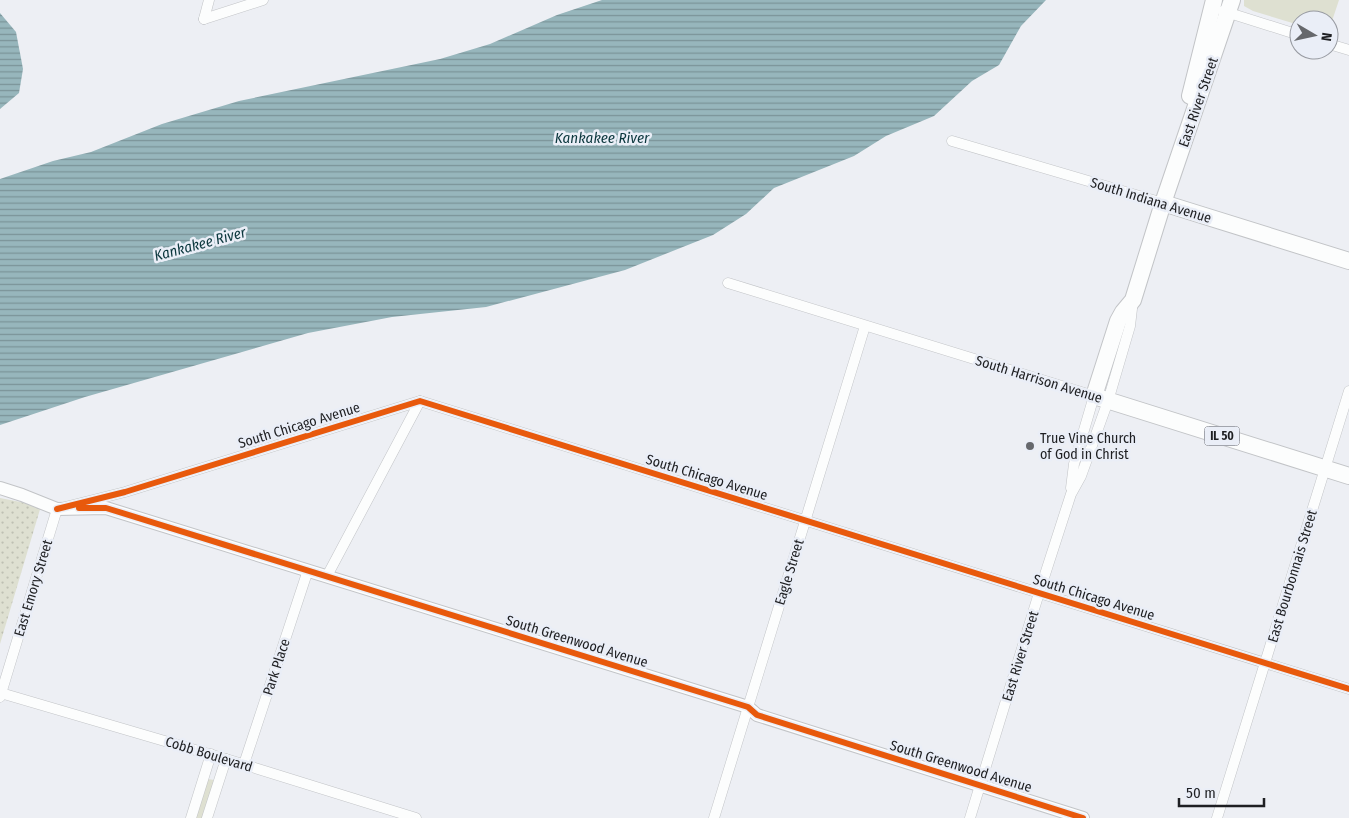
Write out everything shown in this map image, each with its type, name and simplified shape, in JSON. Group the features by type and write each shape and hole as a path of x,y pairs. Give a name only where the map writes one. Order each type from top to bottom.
{"main road":[{"name":"East River Street","path":"1163,203 1213,4"},
{"name":"East River Street","path":"1101,398 1118,321 1133,300 1163,203 1230,6"},
{"name":"South Indiana Avenue","path":"1163,203 1349,261"},
{"name":"South Harrison Avenue","path":"1101,398 1349,476"}],"street":[{"path":"209,0 204,19 263,0"},
{"path":"1213,4 1230,6 1289,31"},
{"name":"South Indiana Avenue","path":"952,141 1163,203"},
{"name":"South Harrison Avenue","path":"728,283 1101,398"},
{"name":"Eagle Street","path":"714,818 865,326"},
{"name":"East Bourbonnais Street","path":"1217,818 1349,391"},
{"name":"East River Street","path":"970,818 1038,593 1071,494 1074,464 1101,398"},
{"path":"327,576 420,401"},
{"name":"South Chicago Avenue","path":"57,509 125,492 420,401 1349,689"},
{"path":"0,488 57,509"},
{"name":"South Greenwood Avenue","path":"57,509 106,508 748,708 757,715 1083,818"},
{"name":"East Emory Street","path":"1,695 57,509"},
{"name":"Park Place","path":"244,764 308,570"},
{"name":"Cobb Boulevard","path":"1,695 211,754 416,818"},
{"path":"191,818 211,754"},
{"path":"208,818 226,759"}],"shaded area":[{"path":"1244,0 1339,0 1336,10 1289,10 1289,22 1253,11 1244,6"},
{"path":"0,498 41,506 0,644"},
{"path":"208,779 214,780 203,818 196,818"}],"water":[{"name":"Kankakee River","path":"602,0 1046,0 1021,26 999,65 972,81 934,116 886,136 854,156 774,188 746,214 713,235 625,270 486,307 392,317 308,333 85,397 0,425 0,179 53,161 91,152 162,124 239,101 440,59 490,44 557,15"},
{"path":"0,13 16,32 23,69 19,93 0,109"}],"cycle path":[{"path":"57,509 125,492 420,401 1349,689"},
{"path":"79,508 106,508 748,707 757,715 1083,818"}],"place":[{"name":"True Vine Church of God in Christ","path":"1030,446"}]}
